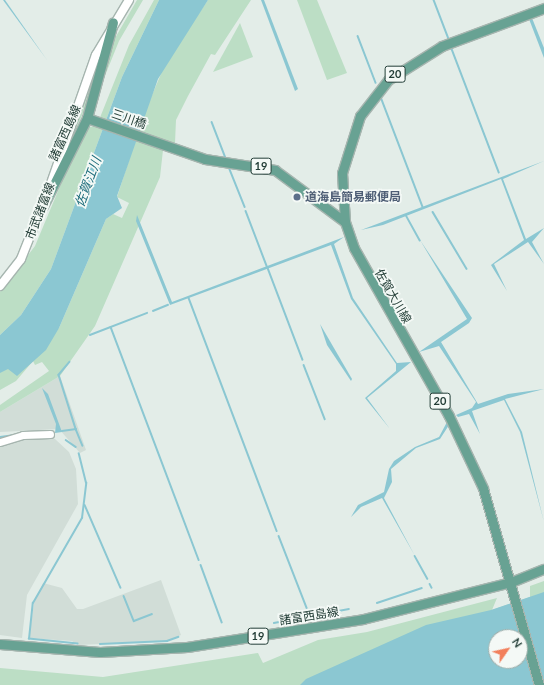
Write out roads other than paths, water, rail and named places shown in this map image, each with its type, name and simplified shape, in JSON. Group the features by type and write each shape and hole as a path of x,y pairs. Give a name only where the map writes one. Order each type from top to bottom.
{"main road":[{"name":"市武諸富線","path":"0,286 21,259 43,206 96,55 113,22 129,0"},
{"name":"佐賀大川線","path":"539,685 512,586 471,459 366,273 345,222 342,173 351,135 360,116 388,80 442,46 544,8"},
{"name":"諸富西島線","path":"43,206 87,118 103,54 113,35 113,22"},
{"name":"三川橋","path":"87,118 210,160 275,170 345,222"},
{"name":"諸富西島線","path":"0,644 100,652 187,647 363,619 512,586 544,569"}],"street":[{"path":"0,442 23,436 50,434"}],"water":[{"path":"3,0 5,0 47,60"},
{"name":"佐賀江川","path":"159,0 208,0 158,79 117,196 122,208 106,219 59,328 46,350 17,376 8,369 0,373 0,335 21,315 51,269 122,77"},
{"path":"261,0 264,0 298,89 295,91"},
{"path":"532,18 544,48 544,58 529,19"},
{"path":"544,161 503,179 526,239 544,228 532,242 544,264 528,242 494,264 507,291 491,265 524,240 501,179 383,225 361,230"},
{"path":"137,215 172,302 344,237 334,244 353,298 397,363 411,362 367,398 390,429 365,398 396,371 396,364 351,299 331,245 170,305 136,221"},
{"path":"420,240 472,318 469,323 441,342 478,404 508,394 544,389 505,399 522,432 544,522 520,432 504,400 472,411 480,434 469,414 458,417 456,415 472,408 476,402 439,346 419,352 467,319"},
{"path":"320,324 352,379 351,381 327,345"},
{"path":"42,388 48,394 62,432 55,433 56,424"},
{"path":"447,422 449,425 440,439 416,448 391,469 392,482 384,498 415,556 382,498 361,507 351,517 358,505 384,492 389,469 394,461 415,447 439,437"},
{"path":"544,592 544,685 300,685 306,679 426,625 491,610"}],"waterway":[{"path":"434,0 449,39"},
{"path":"358,36 376,83"},
{"path":"452,49 499,172"},
{"path":"381,97 423,207"},
{"path":"212,122 226,158"},
{"path":"229,167 245,207"},
{"path":"246,211 267,266"},
{"path":"433,212 467,269"},
{"path":"406,215 420,240"},
{"path":"268,268 303,360"},
{"path":"189,298 277,531"},
{"path":"153,311 168,305"},
{"path":"90,335 147,313"},
{"path":"111,327 199,560"},
{"path":"70,362 59,375 76,429"},
{"path":"304,365 325,419"},
{"path":"62,431 76,429 83,446"},
{"path":"0,437 44,431"},
{"path":"66,440 76,447"},
{"path":"78,644 29,639 33,603 82,518 86,483 79,454"},
{"path":"85,505 121,588"},
{"path":"279,536 307,608"},
{"path":"415,556 428,579"},
{"path":"201,565 222,622"},
{"path":"430,584 432,588"},
{"path":"377,603 422,588"},
{"path":"124,596 134,621 152,614"},
{"path":"274,623 349,609"},
{"path":"100,644 167,641 178,637"}],"place":[{"name":"道海島簡易郵便局","path":"297,197"}]}
